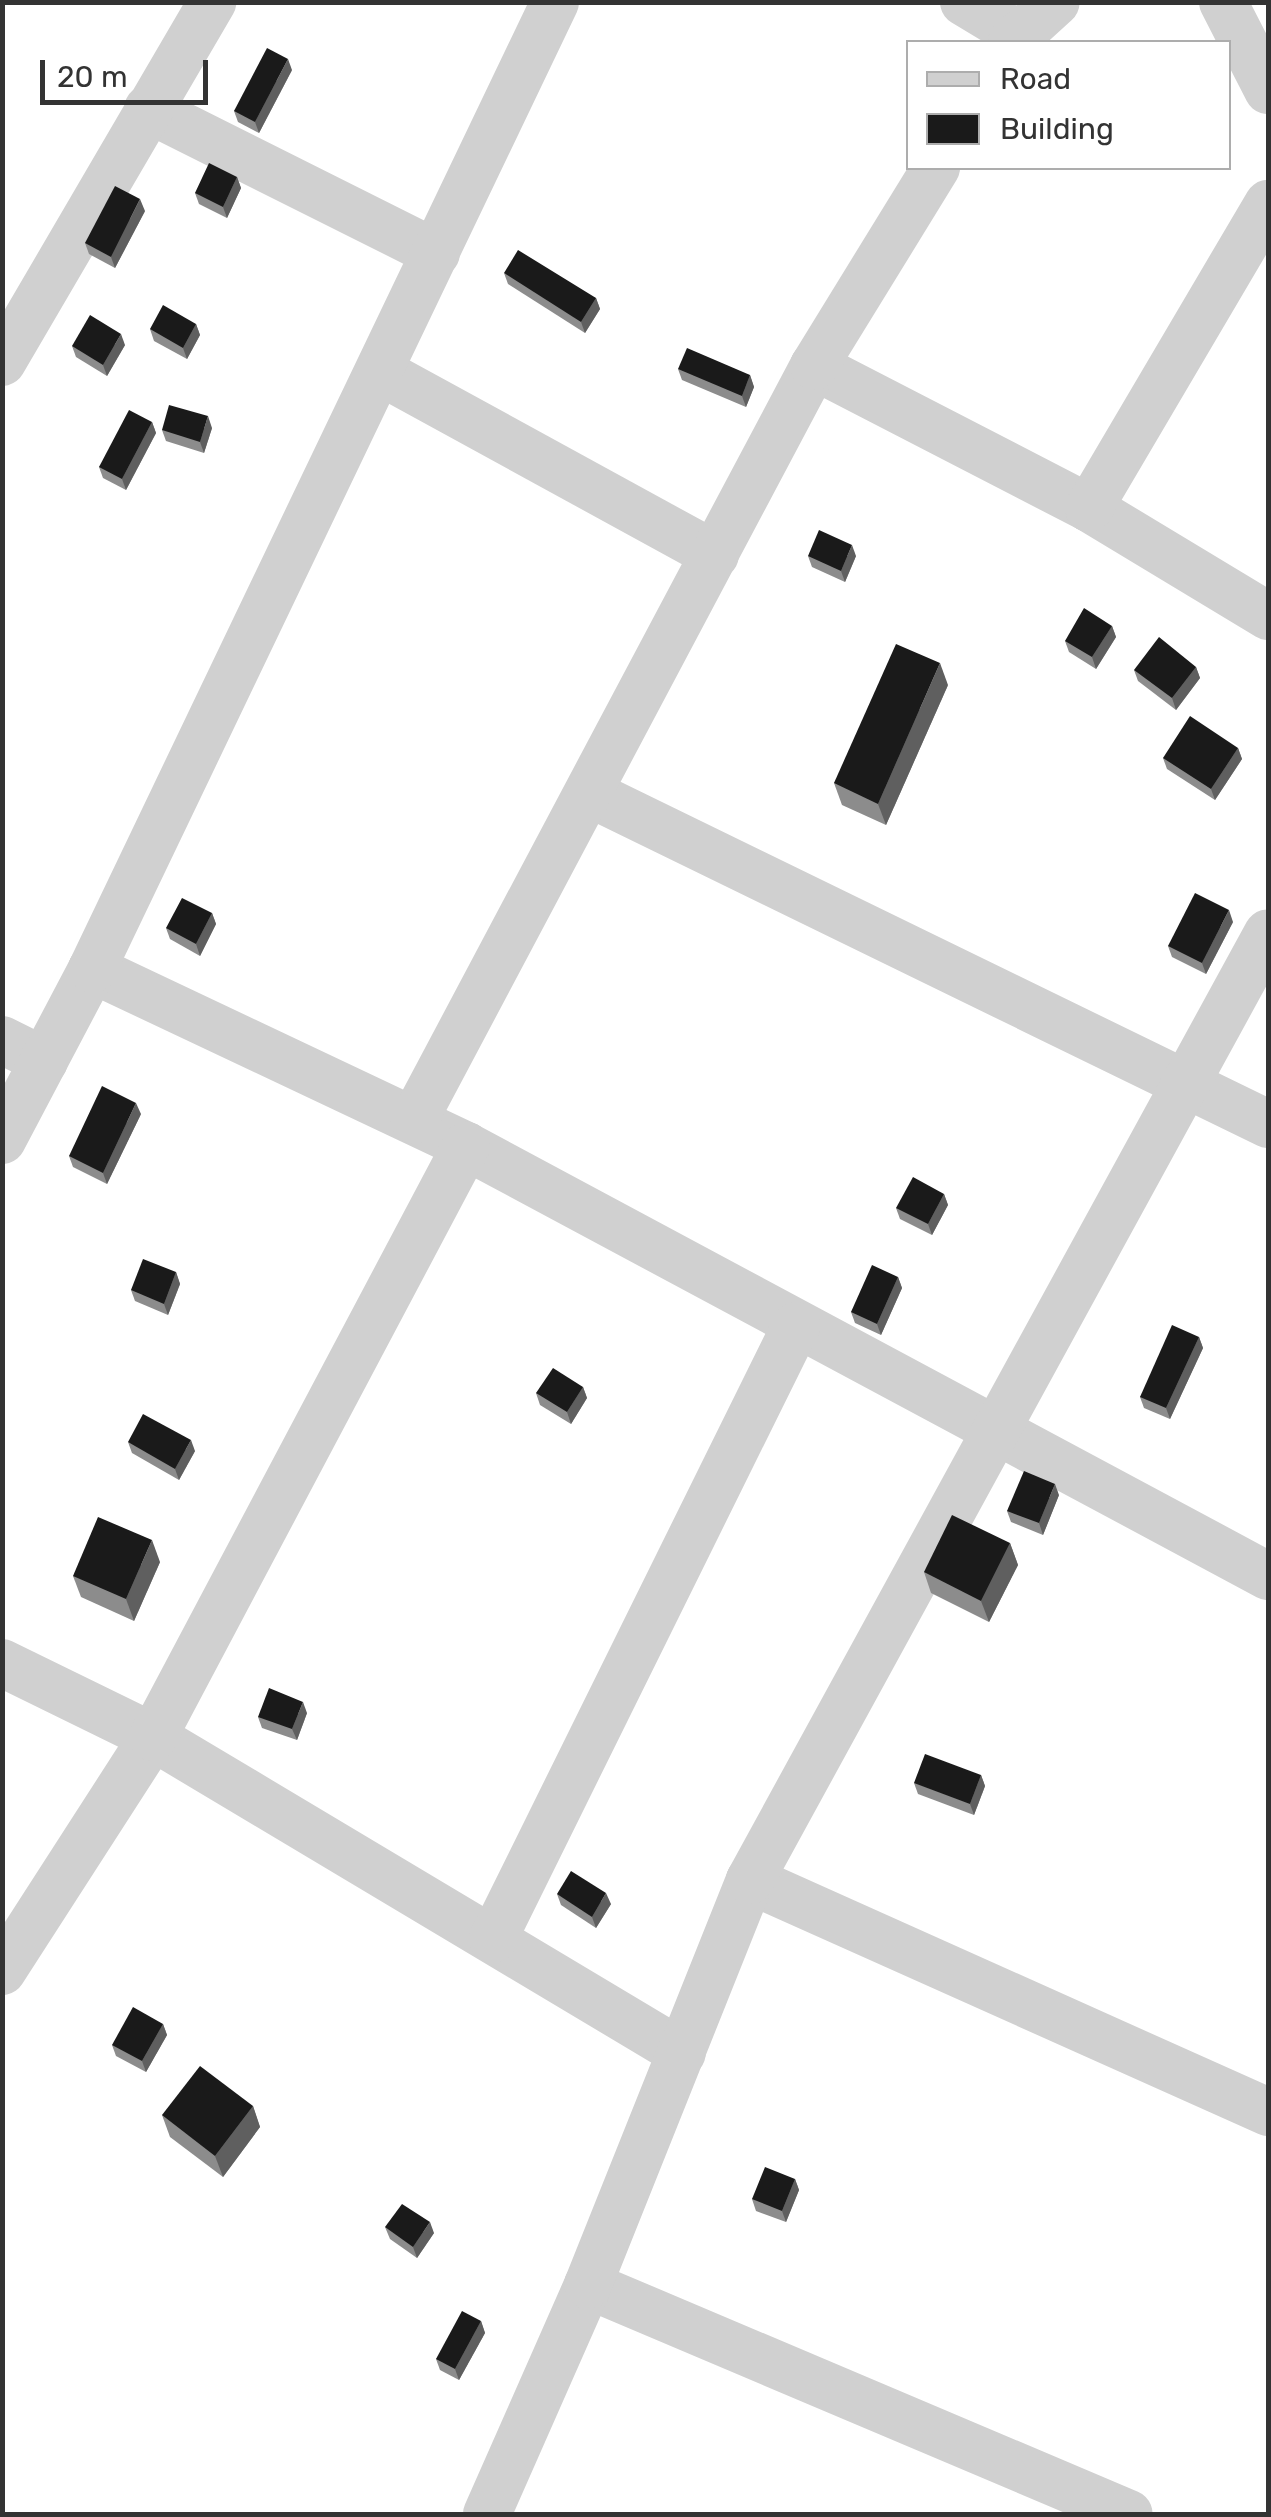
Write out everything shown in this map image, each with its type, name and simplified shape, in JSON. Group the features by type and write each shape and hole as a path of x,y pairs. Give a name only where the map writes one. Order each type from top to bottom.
{"street":[{"path":"2,362 212,2"},
{"path":"2,1140 92,969 555,2"},
{"path":"964,2 1014,38 1056,2"},
{"path":"1223,2 1268,90"},
{"path":"148,108 436,253"},
{"path":"414,1120 814,366 935,170"},
{"path":"1089,508 1268,204"},
{"path":"814,366 1089,508 1268,616"},
{"path":"379,371 715,555"},
{"path":"590,794 1268,1124"},
{"path":"488,2514 588,2285 750,1880 992,1431 1268,933"},
{"path":"92,969 466,1146 1268,1576"},
{"path":"2,1040 44,1061"},
{"path":"2,1971 152,1737 466,1146"},
{"path":"493,1939 796,1326"},
{"path":"2,1663 152,1737 682,2053"},
{"path":"750,1880 1268,2112"},
{"path":"588,2285 1129,2514"}],"building":[{"path":"267,48 288,59 255,122 234,111"},
{"path":"209,163 237,177 223,207 195,193"},
{"path":"115,186 140,199 111,257 85,243"},
{"path":"518,250 596,298 581,322 504,273"},
{"path":"163,305 196,324 183,348 150,329"},
{"path":"90,315 121,334 103,365 72,346"},
{"path":"687,348 750,375 742,396 678,369"},
{"path":"169,405 208,416 200,442 162,430"},
{"path":"129,410 152,422 122,479 99,467"},
{"path":"819,530 852,545 841,571 808,556"},
{"path":"1084,608 1112,626 1092,657 1065,641"},
{"path":"1159,637 1196,667 1172,698 1134,670"},
{"path":"896,644 940,663 878,804 834,783"},
{"path":"1190,716 1238,748 1211,789 1163,758"},
{"path":"1195,893 1229,910 1202,963 1168,946"},
{"path":"182,898 212,913 196,944 166,928"},
{"path":"102,1086 136,1103 103,1173 69,1156"},
{"path":"913,1177 944,1194 928,1224 896,1208"},
{"path":"143,1259 176,1272 164,1304 131,1290"},
{"path":"872,1265 898,1277 877,1324 851,1312"},
{"path":"1172,1325 1199,1337 1166,1408 1140,1397"},
{"path":"553,1368 583,1387 567,1412 536,1393"},
{"path":"143,1414 191,1440 175,1469 128,1442"},
{"path":"1024,1471 1055,1484 1039,1523 1007,1511"},
{"path":"952,1515 1010,1543 981,1601 924,1572"},
{"path":"98,1517 152,1540 126,1599 73,1576"},
{"path":"269,1688 303,1702 292,1729 258,1717"},
{"path":"925,1754 981,1775 970,1804 914,1783"},
{"path":"571,1871 606,1893 592,1917 557,1894"},
{"path":"133,2007 163,2024 142,2061 112,2045"},
{"path":"200,2066 253,2106 215,2156 162,2115"},
{"path":"765,2167 795,2179 782,2211 752,2199"},
{"path":"402,2204 430,2222 413,2247 385,2227"},
{"path":"462,2311 481,2321 455,2369 436,2359"}]}
